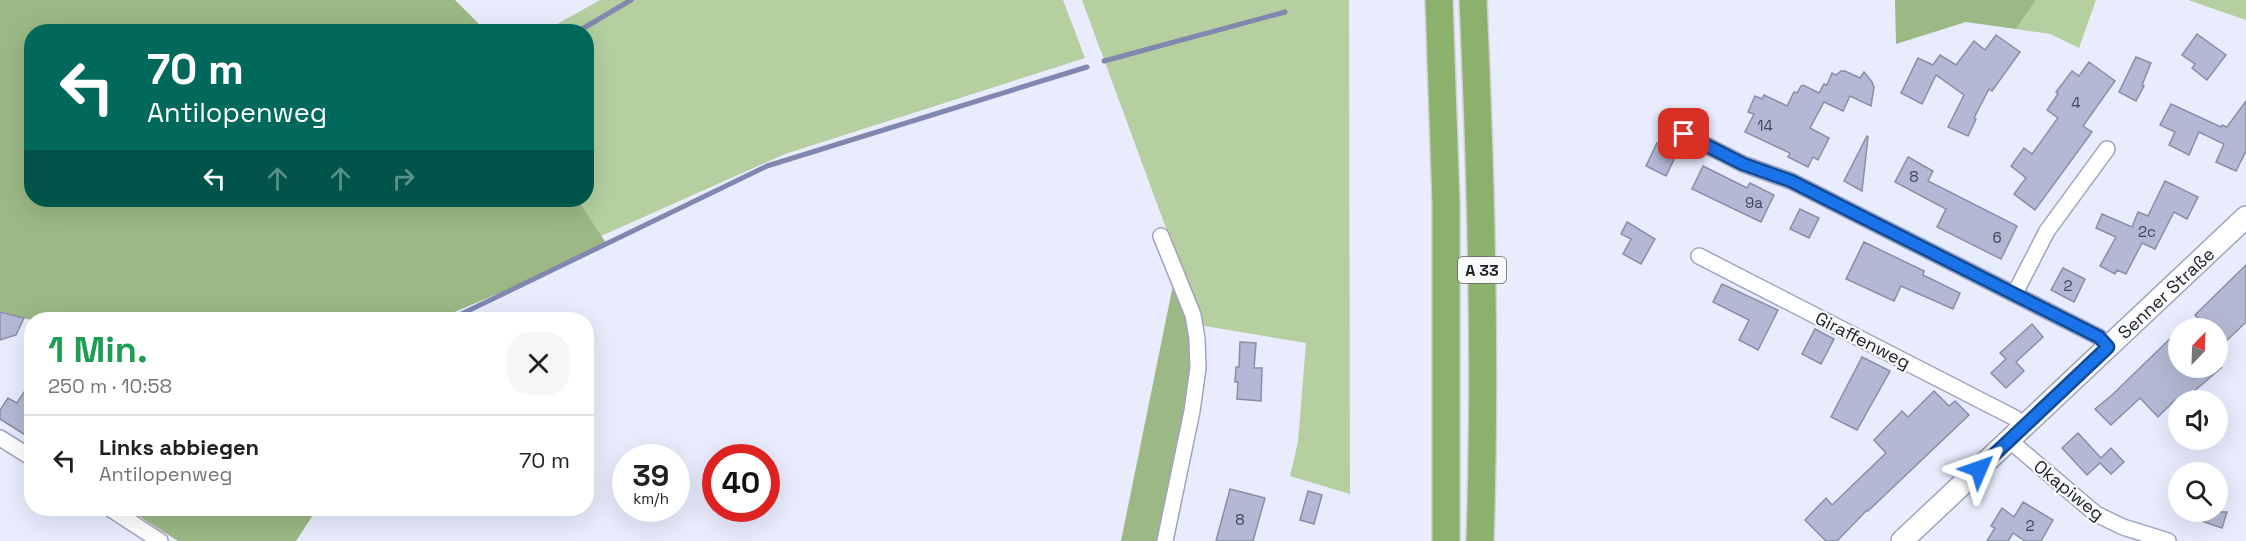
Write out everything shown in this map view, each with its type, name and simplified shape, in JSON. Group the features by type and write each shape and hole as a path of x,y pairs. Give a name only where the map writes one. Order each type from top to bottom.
{"highway":[{"name":"A 33","path":"1439,0 1446,203 1446,541"},
{"name":"A 33","path":"1473,0 1482,201 1484,387 1480,541"}],"street":[{"path":"1684,134 1743,164 1791,181 2015,293 2099,337 2108,347"},
{"path":"2015,293 2048,231 2107,149"},
{"name":"Senner Straße","path":"1902,541 2246,217"},
{"path":"1161,236 1193,315 1197,338 1198,368 1192,411 1165,541"},
{"name":"Giraffenweg","path":"1699,256 2015,418 2017,433"},
{"name":"Okapiweg","path":"2017,433 2070,495 2096,514 2123,527 2168,541"},
{"path":"0,438 24,453"},
{"path":"121,516 160,541"}],"green space":[{"path":"0,0 455,0 479,24 24,24 24,207 583,207 606,243 544,274 454,312 24,312 24,318 0,311"},
{"path":"600,0 1063,0 1085,58 785,154 601,236 582,207 594,207 594,24 557,24"},
{"path":"1082,0 1349,0 1350,494 1290,476 1298,442 1306,343 1199,325 1198,315"},
{"path":"1895,0 2036,0 2016,29 1966,22 1896,44"},
{"path":"2036,0 2096,0 2079,48 2050,34 2016,29"},
{"path":"2188,0 2246,0 2246,20"},
{"path":"1173,285 1188,318 1193,368 1158,541 1121,541"},
{"path":"139,516 312,516 296,541 178,541"}],"building":[{"path":"2197,34 2226,55 2207,80 2192,68 2195,64 2182,55"},
{"path":"1996,35 2020,52 1992,91 1989,89 1974,118 1976,119 1968,136 1948,127 1964,95 1936,75 1922,104 1901,93 1918,58 1933,65 1940,55 1956,65 1974,41 1985,50"},
{"path":"2136,57 2151,63 2142,85 2144,86 2136,101 2119,92"},
{"path":"2089,62 2115,81 2083,126 2092,132 2035,210 2014,194 2026,178 2011,166 2024,148 2032,154 2058,118 2047,110 2058,94 2056,92 2072,71 2079,76"},
{"path":"1841,71 1860,78 1864,72 1874,87 1871,106 1850,96 1843,111 1824,102 1810,128 1829,138 1818,160 1813,157 1808,167 1788,157 1790,153 1745,132 1754,114 1748,112 1755,96 1762,99 1764,95 1787,106 1794,92 1797,93 1801,86 1819,93 1824,84 1827,85 1832,73 1836,75"},
{"path":"2246,101 2246,151 2236,171 2216,162 2224,144 2199,132 2189,155 2169,145 2175,132 2160,125 2171,104 2221,127 2222,125 2227,127"},
{"path":"1868,137 1862,191 1844,181"},
{"path":"1657,143 1677,153 1666,176 1646,166"},
{"path":"1908,157 1933,171 1928,181 2017,226 2001,259 1937,227 1946,209 1895,182"},
{"path":"1703,166 1747,188 1750,183 1774,195 1761,222 1692,189"},
{"path":"2165,181 2198,197 2187,219 2174,212 2155,249 2142,243 2126,274 2117,270 2115,274 2100,266 2116,237 2096,228 2102,214 2132,227 2138,212 2148,216"},
{"path":"1800,209 1819,218 1809,238 1790,229"},
{"path":"1627,222 1655,239 1641,264 1623,254 1631,239 1621,234"},
{"path":"1864,242 1924,271 1923,275 1960,293 1953,309 1901,286 1894,301 1846,279"},
{"path":"2246,265 2246,322 2228,339 2228,318 2198,318 2195,315"},
{"path":"2063,268 2085,279 2074,302 2051,290"},
{"path":"1722,284 1778,310 1758,350 1739,340 1749,320 1713,302"},
{"path":"0,312 24,318 16,335 0,340"},
{"path":"2032,324 2043,337 2016,362 2024,371 2006,388 1991,373 2006,359 2000,353"},
{"path":"1815,329 1834,339 1821,364 1802,354"},
{"path":"2168,341 2168,378 2209,378 2195,390 2168,390 2168,407 2158,417 2140,398 2111,425 2095,409"},
{"path":"1240,342 1256,343 1254,368 1262,368 1261,401 1237,399 1238,382 1235,382 1236,367 1239,367"},
{"path":"1862,357 1890,371 1857,430 1831,417"},
{"path":"1934,391 1949,406 1955,401 1969,415 1837,541 1826,541 1805,520 1826,498 1832,505 1886,453 1874,440 1902,411 1908,417"},
{"path":"24,392 24,434 0,419 0,410 8,398 17,403"},
{"path":"2078,433 2101,458 2111,448 2124,462 2111,474 2100,463 2087,475 2062,448"},
{"path":"1230,489 1265,498 1253,541 1216,541"},
{"path":"1308,491 1322,495 1314,524 1300,520"},
{"path":"2023,502 2053,520 2041,541 2025,541 2013,533 2008,541 1987,541 1995,528 1991,526 2002,508 2014,517"},
{"path":"2204,522 2224,522 2222,528"}],"waterway":[{"path":"590,24 631,0"},
{"path":"1104,61 1285,12"},
{"path":"466,312 767,166 1087,67"}],"route":[{"path":"1684,134 1743,164 1791,181 2015,293 2099,337 2108,347 1979,469"}]}
